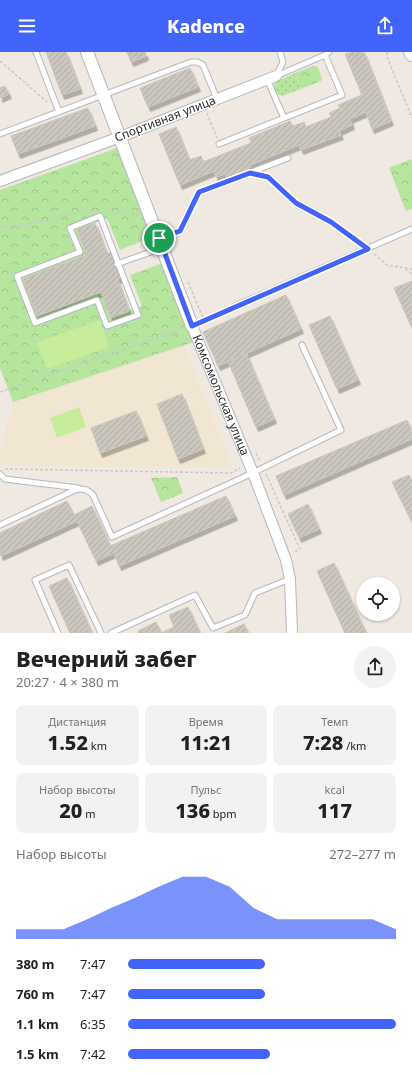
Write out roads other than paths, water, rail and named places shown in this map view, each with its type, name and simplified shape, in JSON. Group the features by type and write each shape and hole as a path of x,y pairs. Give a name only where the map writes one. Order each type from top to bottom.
{"street":[{"name":"Комсомольская улица","path":"87,52 192,326 286,560 290,579 292,633"},
{"name":"Спортивная улица","path":"0,181 120,137 276,76"}],"lane":[{"path":"36,52 59,112"},
{"path":"276,76 284,62 280,52"},
{"path":"219,144 342,95 327,54"},
{"name":"Спортивная улица","path":"276,76 327,54"},
{"path":"0,134 191,62 197,62 203,65 217,99"},
{"path":"267,80 284,118"},
{"path":"117,264 161,243 180,231 199,192 288,158"},
{"path":"100,216 117,264 138,315 107,326 98,300 35,323 17,276 80,252 70,228 100,216"},
{"path":"235,306 412,229"},
{"path":"0,474 5,479 83,488 89,491 93,495 112,537 250,468 341,430 302,345"},
{"path":"0,525 75,490 83,488"},
{"path":"58,633 35,580 69,565 101,633"},
{"path":"111,633 195,595 213,628 245,615 254,592 290,579"}]}
